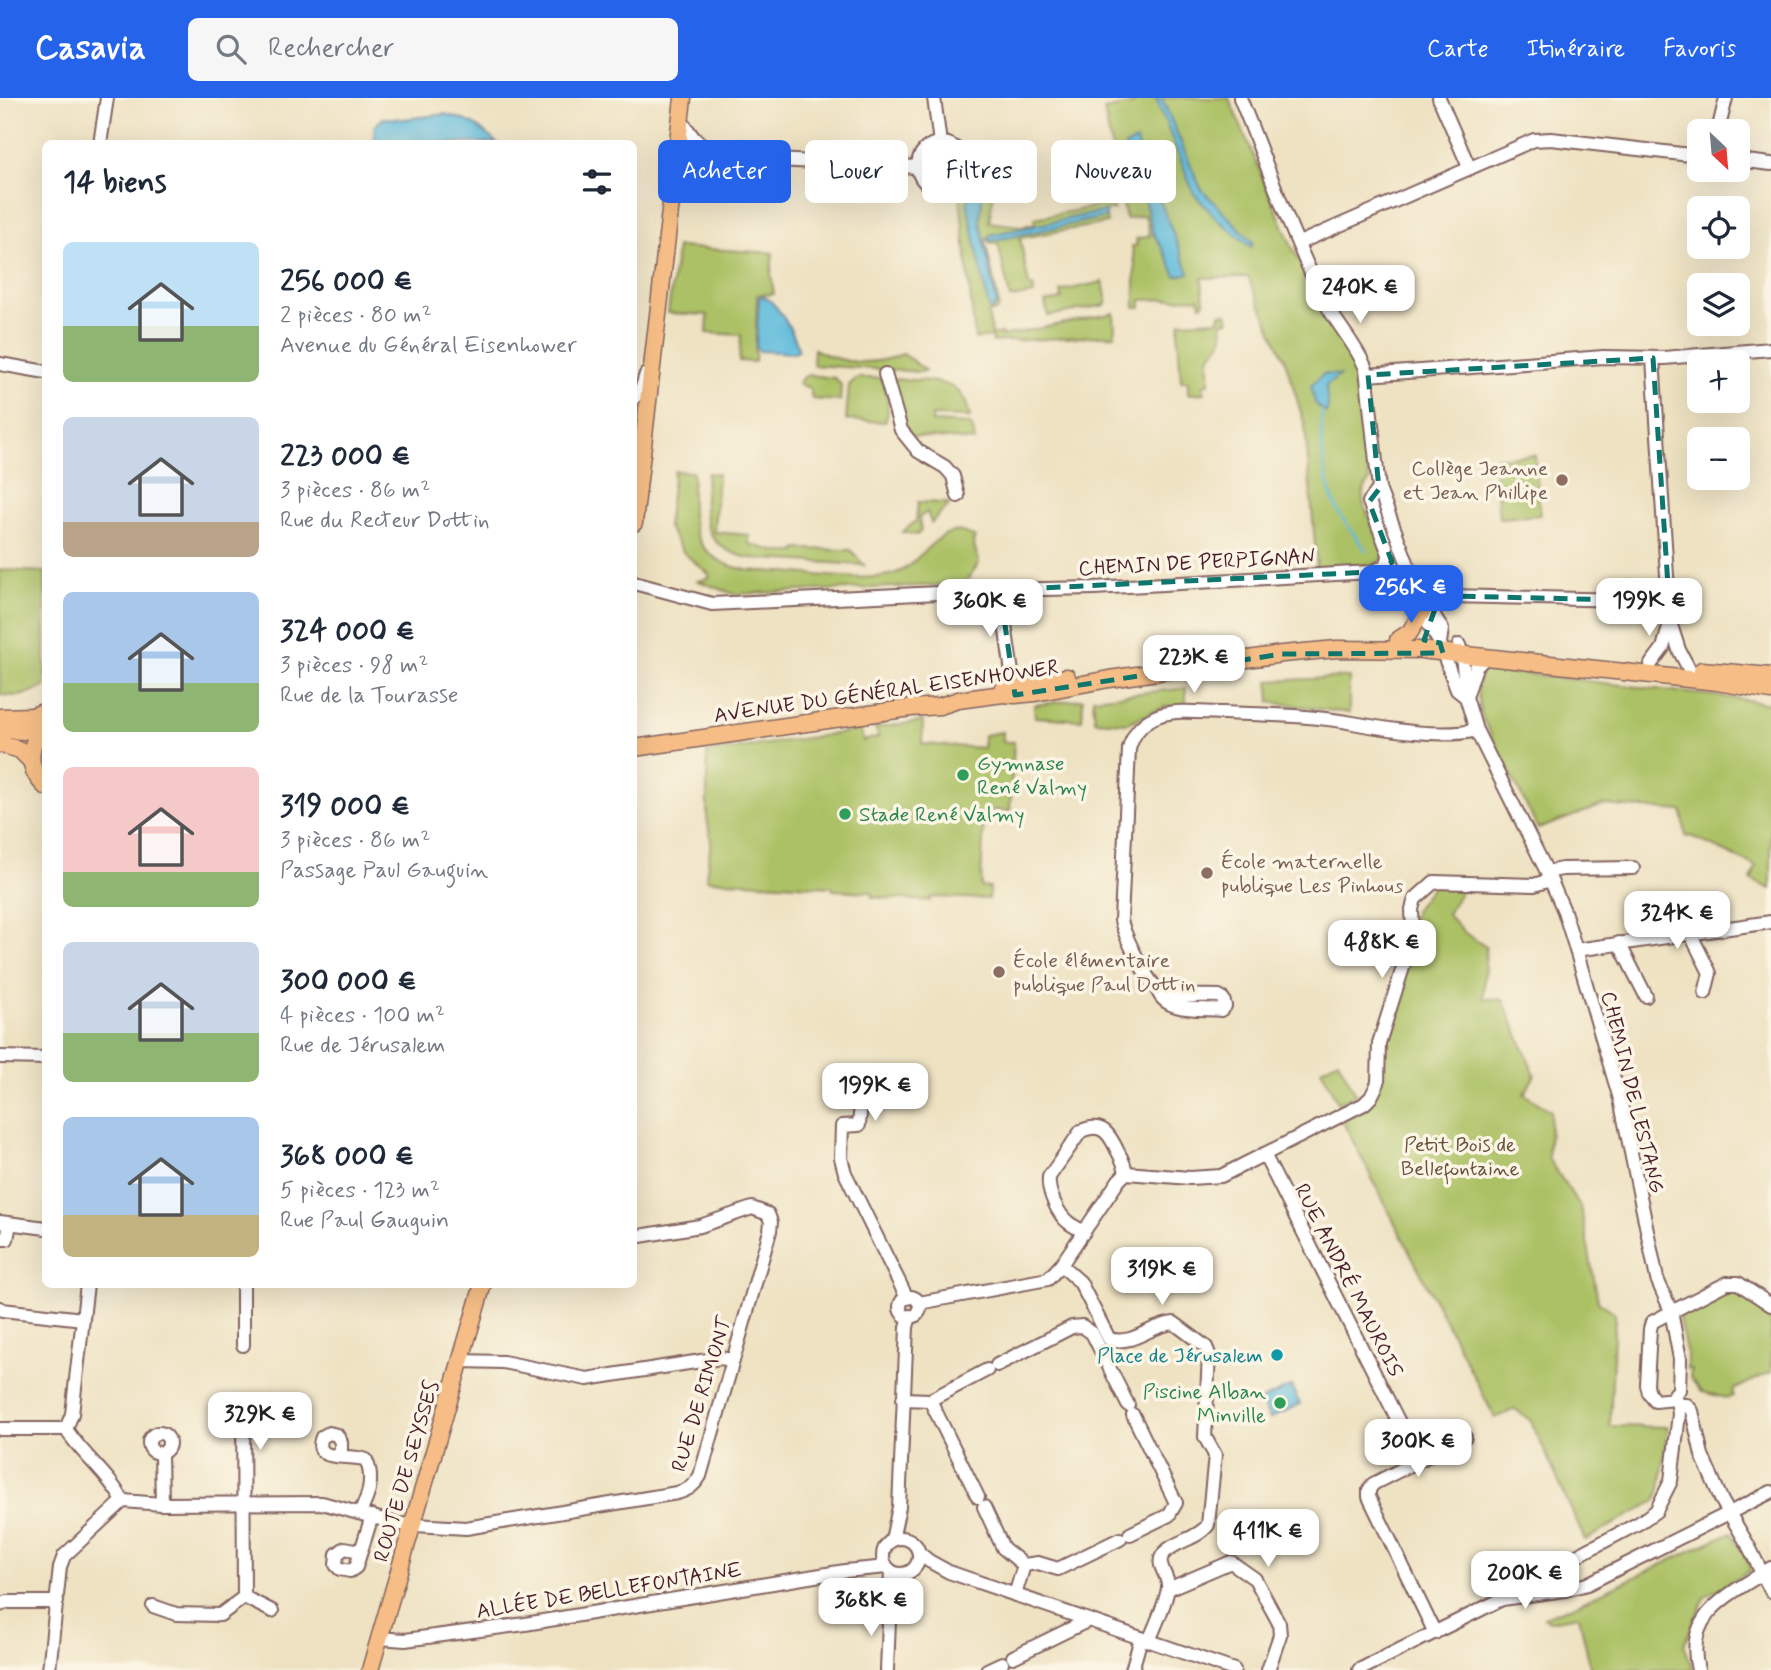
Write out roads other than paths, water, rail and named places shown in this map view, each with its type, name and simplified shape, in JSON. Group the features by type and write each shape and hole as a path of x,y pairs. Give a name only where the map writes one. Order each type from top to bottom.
{"main road":[{"path":"678,140 683,98"},
{"path":"637,497 642,453 640,414 652,365 671,203"},
{"path":"1398,640 1410,632 1428,611"},
{"name":"AVENUE DU GÉNÉRAL EISENHOWER","path":"637,748 940,706 1014,690 1291,644 1421,639 1441,648"},
{"name":"AVENUE DU GÉNÉRAL EISENHOWER","path":"637,740 1282,653 1441,648 1771,676"},
{"name":"AVENUE DU GÉNÉRAL EISENHOWER","path":"1460,650 1485,657 1771,691"},
{"path":"0,717 32,716 42,720"},
{"path":"0,730 24,732 42,723"},
{"path":"42,726 33,743 31,761 36,777 42,783"},
{"path":"0,744 20,750 31,761"},
{"name":"ROUTE DE SEYSSES","path":"370,1670 482,1288"}],"street":[{"path":"101,140 107,98"},
{"path":"934,98 940,140"},
{"name":"CHEMIN DE LESTANG","path":"1240,98 1323,298 1359,352 1368,375 1379,489 1419,592 1428,611 1442,629 1441,648 1457,690 1465,697"},
{"path":"1438,98 1469,167"},
{"path":"1721,119 1726,98"},
{"path":"680,119 696,140"},
{"path":"1299,243 1338,228 1354,217 1523,143 1543,139 1687,155"},
{"path":"922,153 918,167 922,178"},
{"path":"791,161 918,167"},
{"path":"1750,161 1771,164"},
{"path":"1368,375 1603,357 1653,358 1771,349"},
{"path":"1653,358 1670,622 1679,650 1689,669"},
{"path":"0,364 42,371"},
{"path":"637,392 652,365"},
{"path":"885,374 901,430 918,451 945,467 953,476 958,496"},
{"path":"637,444 642,453"},
{"name":"CHEMIN DE PERPIGNAN","path":"637,584 712,604 1094,588 1371,572 1385,566 1389,561 1389,554 1369,502 1379,489"},
{"path":"1000,590 1014,690"},
{"path":"1428,611 1450,596 1669,601"},
{"path":"1651,664 1664,648 1670,622"},
{"name":"CHEMIN DE LESTANG","path":"1460,650 1465,697 1476,730 1564,911 1619,1099 1655,1269 1671,1311 1680,1359 1679,1414 1671,1481 1656,1511 1639,1523 1537,1577 1511,1586 1502,1599"},
{"path":"1465,697 1476,667 1485,657"},
{"path":"1158,990 1127,937 1121,920 1129,749 1135,732 1146,722 1159,715 1194,712 1325,720 1390,730 1476,730"},
{"path":"919,1303 1048,1279 1061,1265 1126,1173 1221,1176 1364,1104 1376,1090 1379,1076 1379,1043 1413,936 1412,909 1415,899 1428,885 1443,881 1534,885 1562,869 1633,868"},
{"path":"1576,950 1771,922"},
{"path":"1690,933 1710,973 1705,993"},
{"path":"1619,943 1646,996"},
{"path":"0,1057 42,1058"},
{"path":"862,1092 859,1125 842,1126 841,1158 845,1173 906,1298"},
{"path":"1084,1231 1067,1222 1060,1213 1048,1184 1049,1177 1081,1131 1089,1128 1108,1133 1126,1173"},
{"name":"RUE ANDRÉ MAUROIS","path":"1264,1154 1418,1460"},
{"name":"RUE DE RIMONT","path":"123,1501 162,1504 321,1503 398,1524 466,1528 687,1490 700,1476 771,1222 768,1214 752,1208 700,1226 637,1236"},
{"path":"0,1239 7,1240 5,1223 42,1228"},
{"path":"1061,1265 1080,1282 1109,1339 1123,1343 1164,1323 1174,1323 1206,1347 1209,1354 1205,1437 1215,1455 1208,1525 1201,1533 1167,1550 1161,1557 1168,1589 1132,1670"},
{"path":"1771,1305 1738,1283 1727,1283 1652,1322 1647,1385 1649,1393 1656,1401 1680,1400 1692,1411 1702,1455 1729,1513 1767,1570 1771,1591"},
{"path":"66,1429 72,1414 87,1288"},
{"path":"243,1288 243,1345"},
{"path":"906,1298 914,1298 919,1303 917,1314 910,1316 901,1310 901,1303 906,1298"},
{"path":"1,1310 83,1319"},
{"path":"887,1670 890,1610 888,1544 892,1540 899,1507 907,1327 910,1316"},
{"path":"903,1399 930,1400 1072,1327 1082,1326 1092,1333 1176,1503 1169,1515 1064,1567 1054,1568 1038,1563 1024,1565 1003,1548 930,1400"},
{"path":"460,1361 503,1362 587,1378 720,1359 732,1360"},
{"path":"243,1401 244,1597"},
{"path":"0,1429 66,1429"},
{"path":"49,1670 64,1556 123,1501 114,1484 66,1429"},
{"path":"1435,1633 1369,1497 1369,1490 1373,1484 1465,1437"},
{"path":"161,1453 162,1504"},
{"path":"341,1456 359,1456 366,1460 370,1468 369,1495 360,1551"},
{"path":"1359,1670 1502,1599 1587,1584 1771,1492"},
{"path":"899,1507 908,1539 919,1553 949,1572 1234,1670"},
{"path":"892,1540 908,1539"},
{"path":"890,1610 919,1553"},
{"path":"1168,1589 1231,1562 1255,1579 1281,1630 1268,1670"},
{"path":"887,1565 910,1570 949,1572"},
{"name":"ALLÉE DE BELLEFONTAINE","path":"379,1638 405,1640 524,1624 887,1565"},
{"path":"1015,1595 1024,1565"},
{"path":"1698,1670 1695,1648 1698,1631 1706,1616 1714,1605 1767,1570"},
{"path":"153,1606 176,1614 220,1615 244,1597"},
{"path":"244,1597 272,1611"},
{"path":"0,1605 7,1602 57,1602"},
{"path":"987,1670 1087,1621"}],"water":[{"path":"1156,98 1162,98 1201,189 1253,242 1251,247 1216,218 1194,194 1176,149 1176,140 1173,140"},
{"path":"445,114 473,124 493,140 375,140 374,127 383,118 404,119"},
{"path":"967,203 982,203 980,221 997,303 992,310 989,309"},
{"path":"1145,203 1161,203 1189,273 1176,276 1153,233"},
{"path":"1105,211 1106,217 991,241 988,239 990,235"},
{"path":"761,296 772,303 784,319 797,345 798,351 795,353 759,351 756,347"},
{"path":"1323,374 1340,375 1326,386 1326,413 1315,403 1311,386"},
{"name":"Piscine Alban Minville","path":"1291,1386 1300,1404 1270,1419 1260,1401"}],"waterway":[{"path":"1322,411 1323,459 1327,483 1342,517 1367,551"}],"place":[{"name":"Collège Jeanne et Jean Phillipe","path":"1562,480"},
{"name":"Gymnase René Valmy","path":"963,775"},
{"name":"Stade René Valmy","path":"845,814"},
{"name":"École maternelle publique Les Pinhous","path":"1207,873"},
{"name":"École élémentaire publique Paul Dottin","path":"999,972"},
{"name":"Place de Jérusalem","path":"1277,1355"},
{"name":"Piscine Alban Minville","path":"1280,1403"}],"park label":[{"name":"Petit Bois de Bellefontaine","path":"1460,1156"}]}
